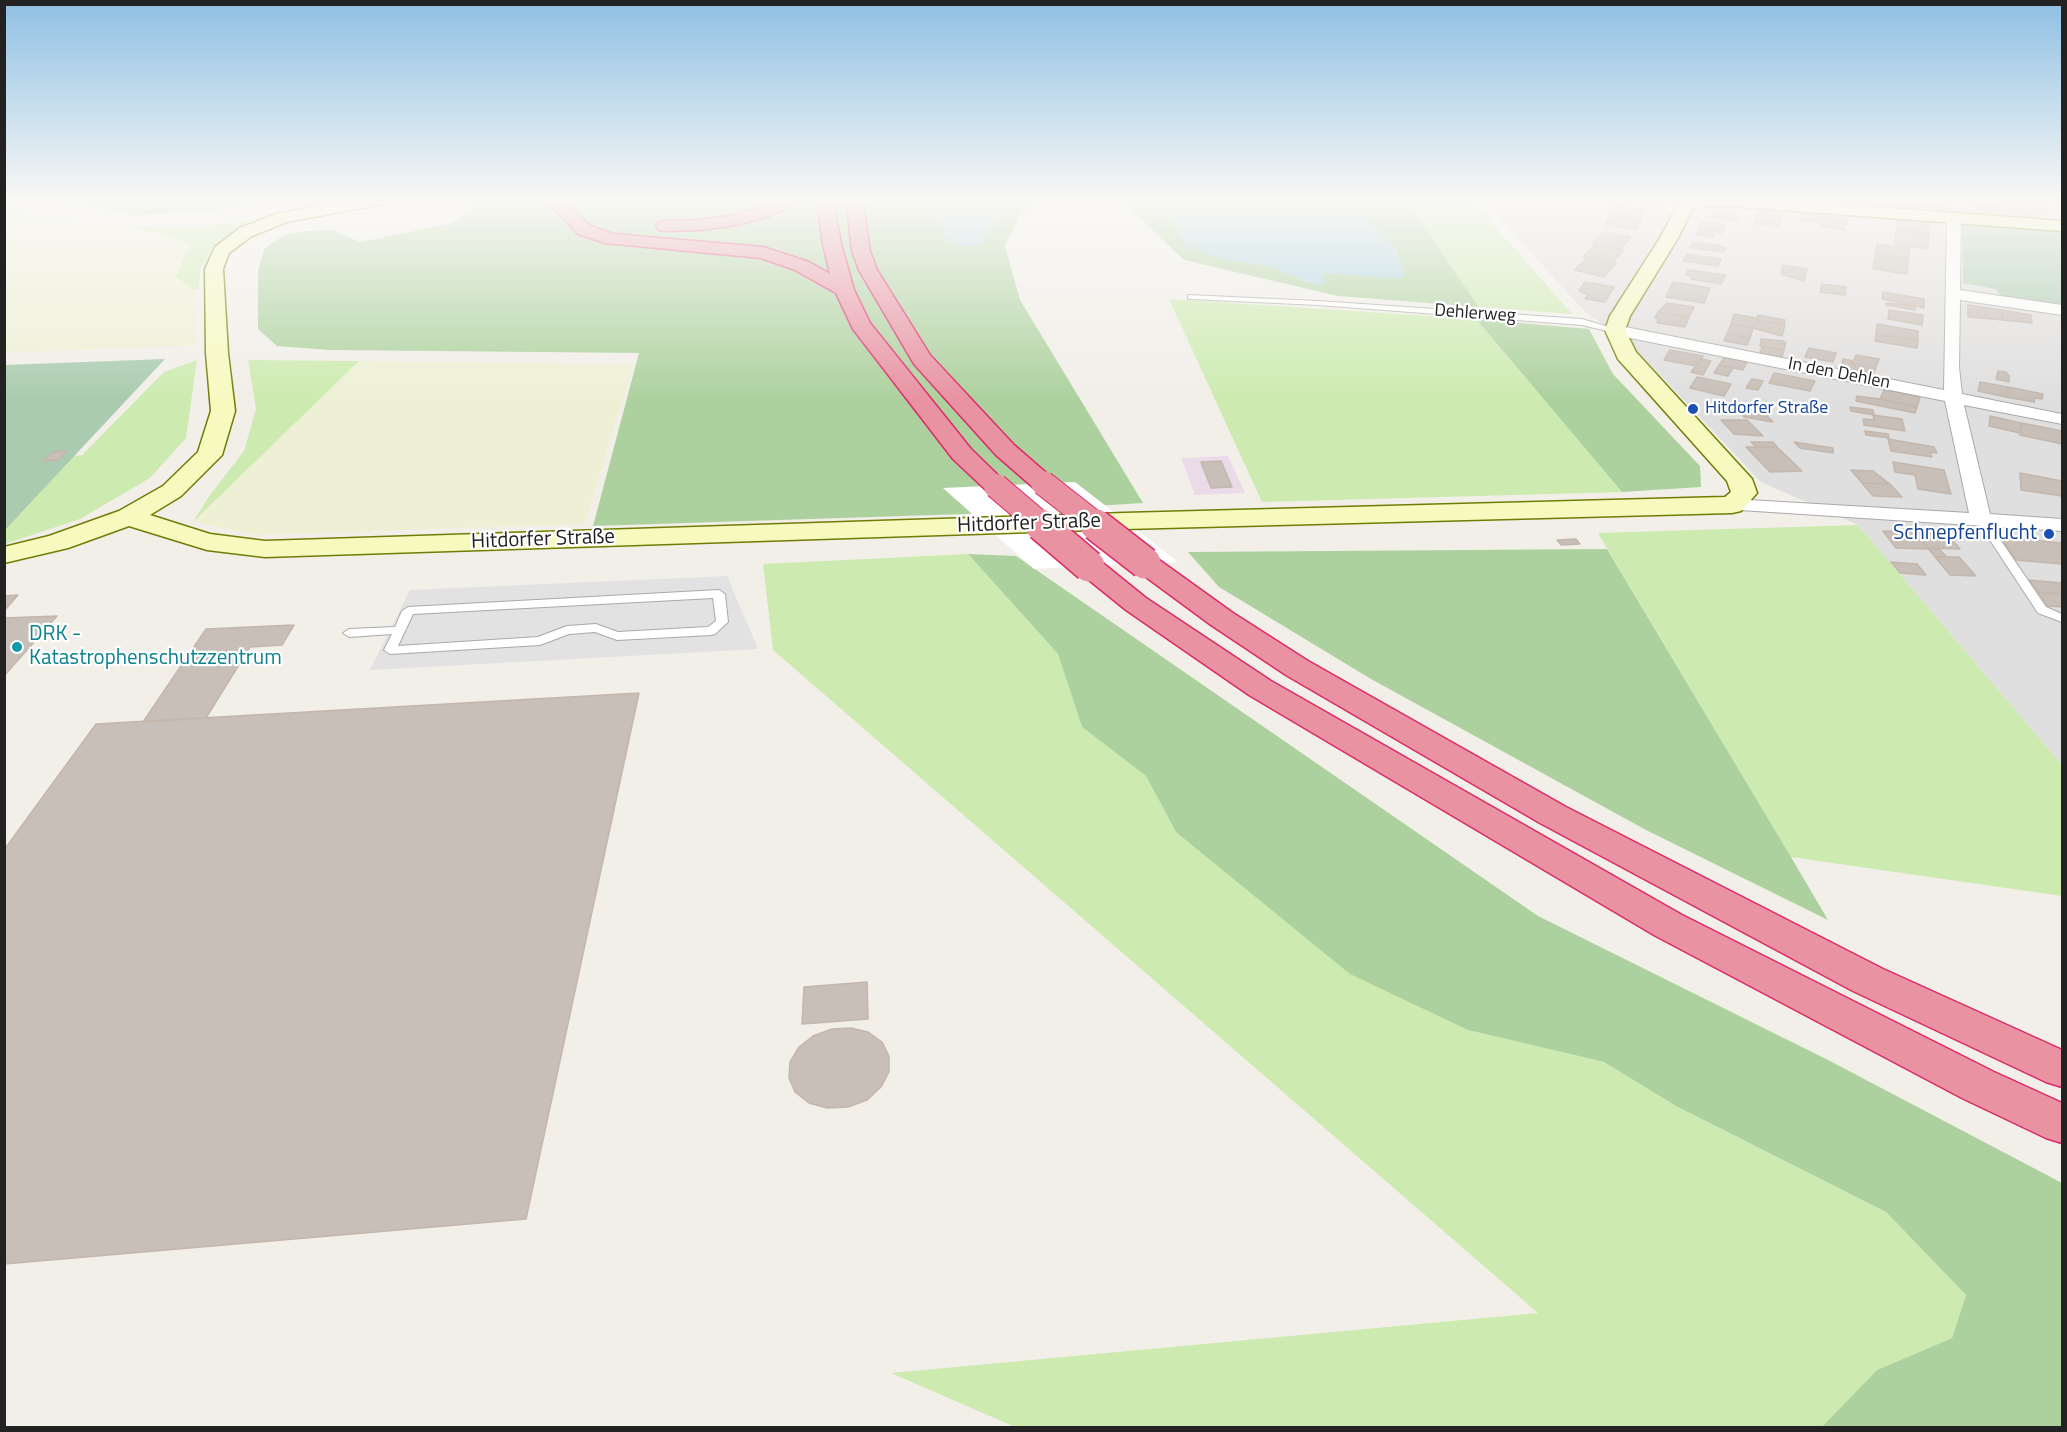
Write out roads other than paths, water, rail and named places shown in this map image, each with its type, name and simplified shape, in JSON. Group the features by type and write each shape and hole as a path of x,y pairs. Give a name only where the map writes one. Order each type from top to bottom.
{"highway":[{"path":"801,266 844,290"},
{"path":"838,266 844,290 860,325 962,454 996,486 1136,604 1260,688 1668,925 1947,1069 2062,1124"},
{"path":"866,266 922,358 1005,450 1042,483 1222,619 1297,668 1553,815 1868,980 2062,1069"}],"street":[{"path":"4,555 58,542 128,517 172,491 210,455 223,411 217,353 215,266"},
{"path":"1652,266 1620,316 1615,330 1626,354 1739,479 1744,492 1732,505"},
{"path":"1953,266 1953,396 1981,519"},
{"path":"1953,294 2062,309"},
{"name":"In den Dehlen","path":"1615,330 2062,419"},
{"name":"Hitdorfer Straße","path":"128,517 207,542 265,549 1102,522 1732,505 2062,525"}],"lane":[{"name":"Dehlerweg","path":"1191,297 1582,322 1615,330"},
{"path":"1981,519 2042,610 2062,618"},
{"path":"719,594 722,622 711,631 617,636 596,628 567,630 540,641 390,650 400,630 408,611 719,594"},
{"path":"349,633 400,630"}],"water":[{"path":"1264,266 1401,266 1404,275 1401,278 1389,278 1323,273 1326,283 1321,285 1310,283"}],"place":[{"name":"Hitdorfer Straße","path":"1693,409"},
{"name":"Schnepfenflucht","path":"2049,534"},
{"name":"DRK - Katastrophenschutzzentrum","path":"17,647"}]}
